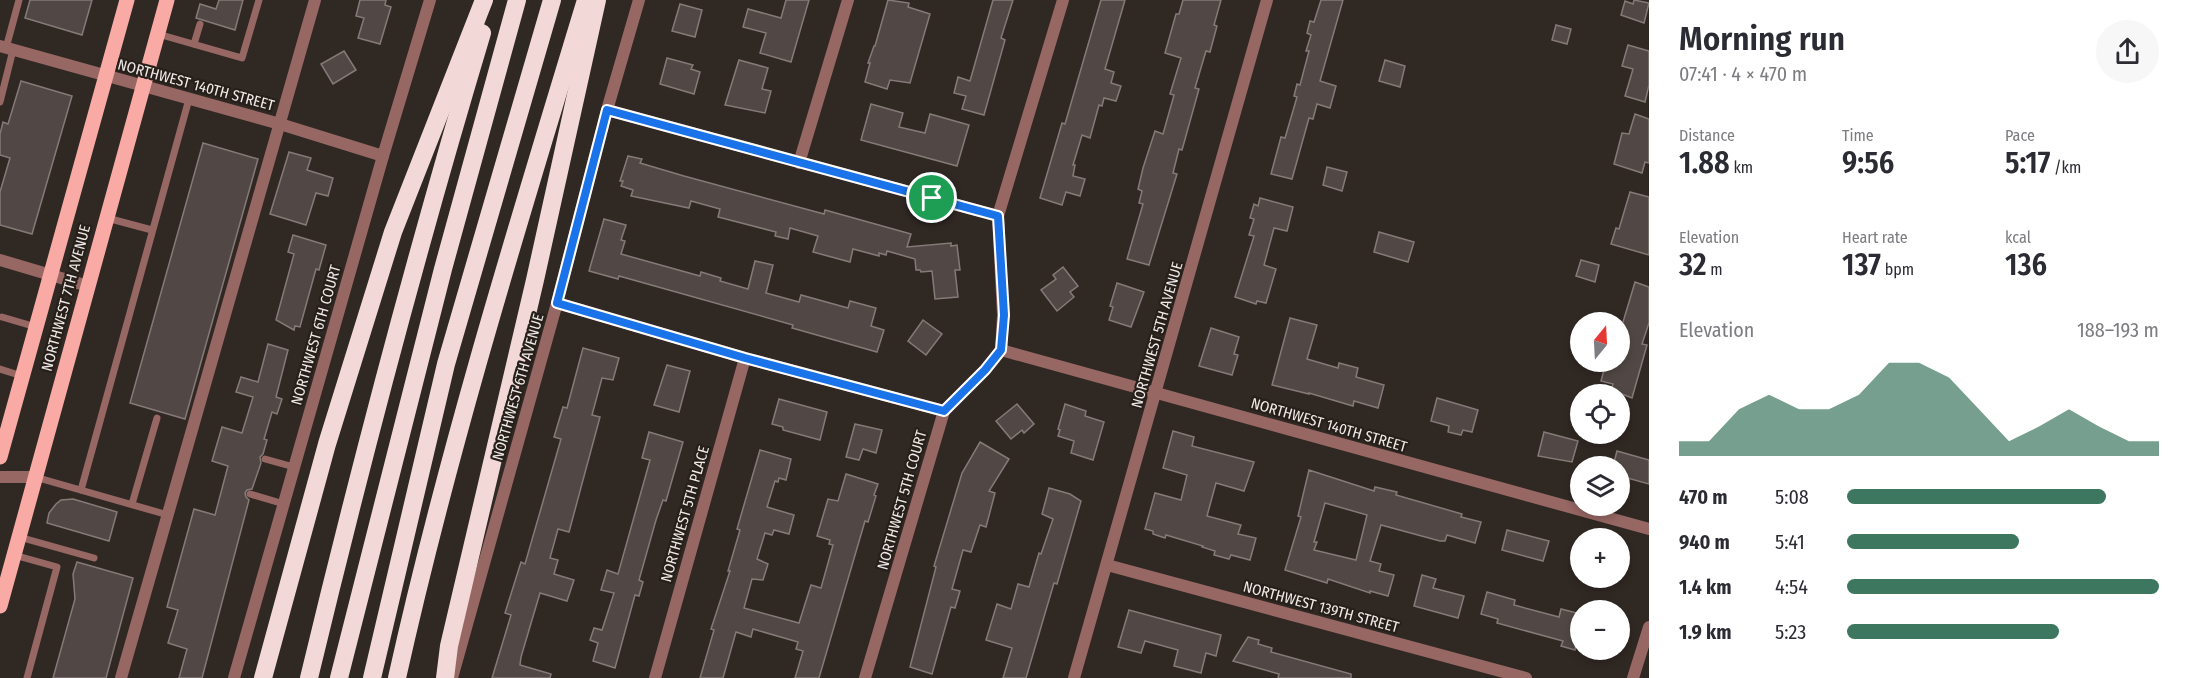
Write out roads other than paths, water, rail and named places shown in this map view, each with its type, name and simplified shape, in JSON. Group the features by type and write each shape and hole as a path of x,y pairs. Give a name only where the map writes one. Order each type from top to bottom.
{"highway":[{"path":"263,678 327,444 393,232 484,0"},
{"path":"309,678 356,485 439,176 492,0"},
{"path":"339,678 442,269 517,0"},
{"path":"372,678 446,364 552,0"},
{"path":"397,678 445,486 495,301 586,0"},
{"path":"445,678 449,646 597,0"}],"main road":[{"name":"NORTHWEST 7TH AVENUE","path":"0,457 5,421 22,376 127,0"},
{"name":"NORTHWEST 7TH AVENUE","path":"0,606 167,0"}],"street":[{"path":"121,678 315,0"},
{"name":"NORTHWEST 6TH COURT","path":"234,678 383,156 430,0"},
{"name":"NORTHWEST 6TH AVENUE","path":"452,678 639,0"},
{"path":"799,163 848,0"},
{"path":"1001,350 1004,315 998,216 1063,0"},
{"name":"NORTHWEST 5TH AVENUE","path":"1074,678 1267,0"},
{"name":"NORTHWEST 140TH STREET","path":"6,48 280,124 383,156"},
{"path":"607,110 998,216"},
{"path":"0,260 88,286"},
{"path":"557,303 745,358 944,411"},
{"name":"NORTHWEST 140TH STREET","path":"1001,350 1649,529"},
{"name":"NORTHWEST 5TH COURT","path":"865,678 944,411 985,370 1001,350"},
{"name":"NORTHWEST 5TH PLACE","path":"655,678 745,358"},
{"path":"0,477 36,477"},
{"name":"NORTHWEST 139TH STREET","path":"1107,565 1526,678"},
{"path":"1633,678 1649,627"}],"lane":[{"path":"0,102 6,48 20,0"},
{"path":"158,34 242,58 259,0"},
{"path":"194,44 200,24"},
{"path":"81,490 189,99"},
{"path":"107,218 152,230"},
{"path":"2,317 36,327"},
{"path":"0,369 22,376"},
{"path":"132,504 157,418"},
{"path":"265,459 294,467"},
{"path":"36,477 168,515"},
{"path":"250,494 284,504"},
{"path":"19,537 94,558"},
{"path":"14,555 57,567 27,678"}]}
